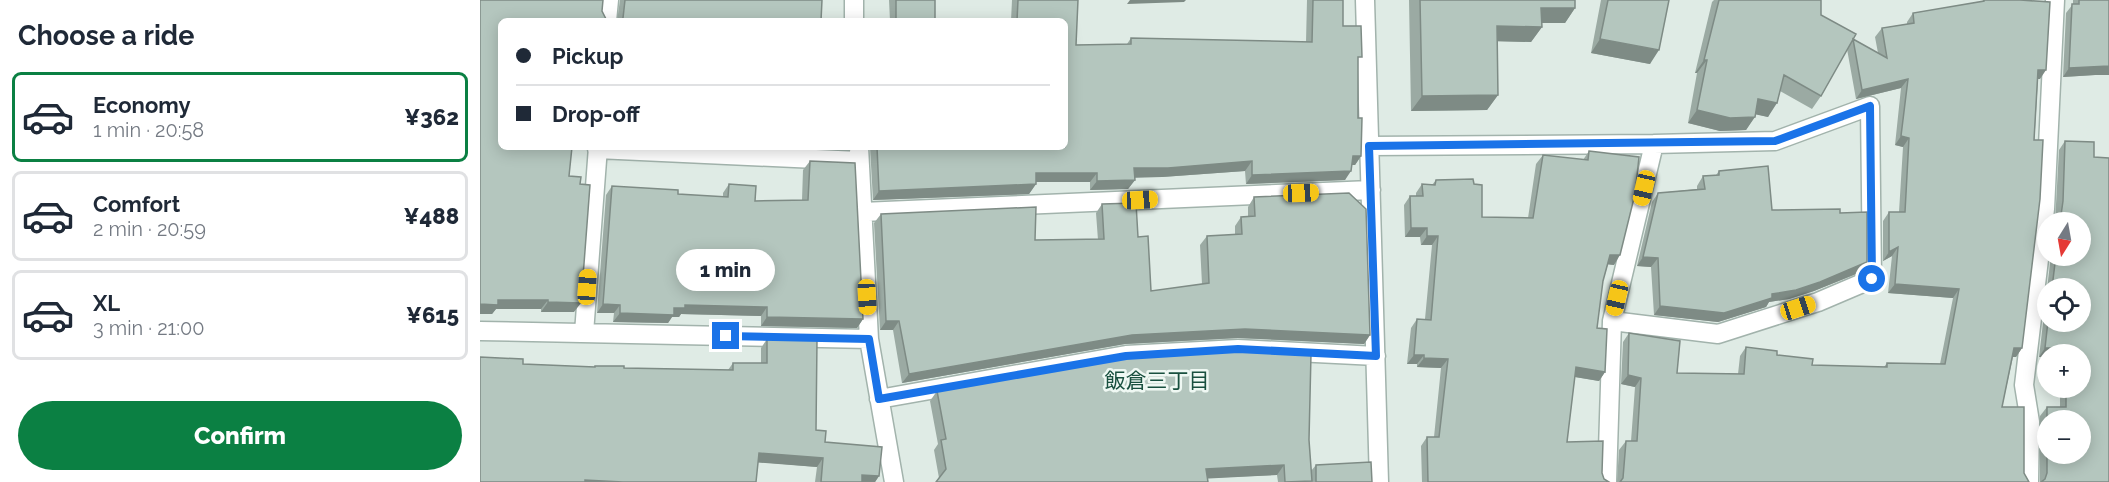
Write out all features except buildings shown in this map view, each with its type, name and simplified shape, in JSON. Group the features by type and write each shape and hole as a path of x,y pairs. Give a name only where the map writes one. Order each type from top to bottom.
{"street":[{"path":"607,18 609,0"},
{"path":"854,0 854,18"},
{"path":"1365,0 1379,482"},
{"path":"2029,482 2030,422 2024,385 2045,209 2055,0"},
{"path":"1369,146 1775,141 1870,106 1872,279 1818,302 1718,334 1612,321"},
{"path":"1607,482 1612,321 1654,144"},
{"path":"584,333 598,150"},
{"path":"685,150 859,154 869,339 894,482"},
{"path":"862,212 1371,190"},
{"path":"480,331 869,339"},
{"path":"879,399 1126,356 1238,349 1376,356"}],"district":[{"name":"飯倉三丁目","path":"1157,380"}],"route":[{"path":"726,336 869,339 879,399 1126,356 1238,349 1376,356 1369,146 1775,141 1870,106 1872,279"}]}
